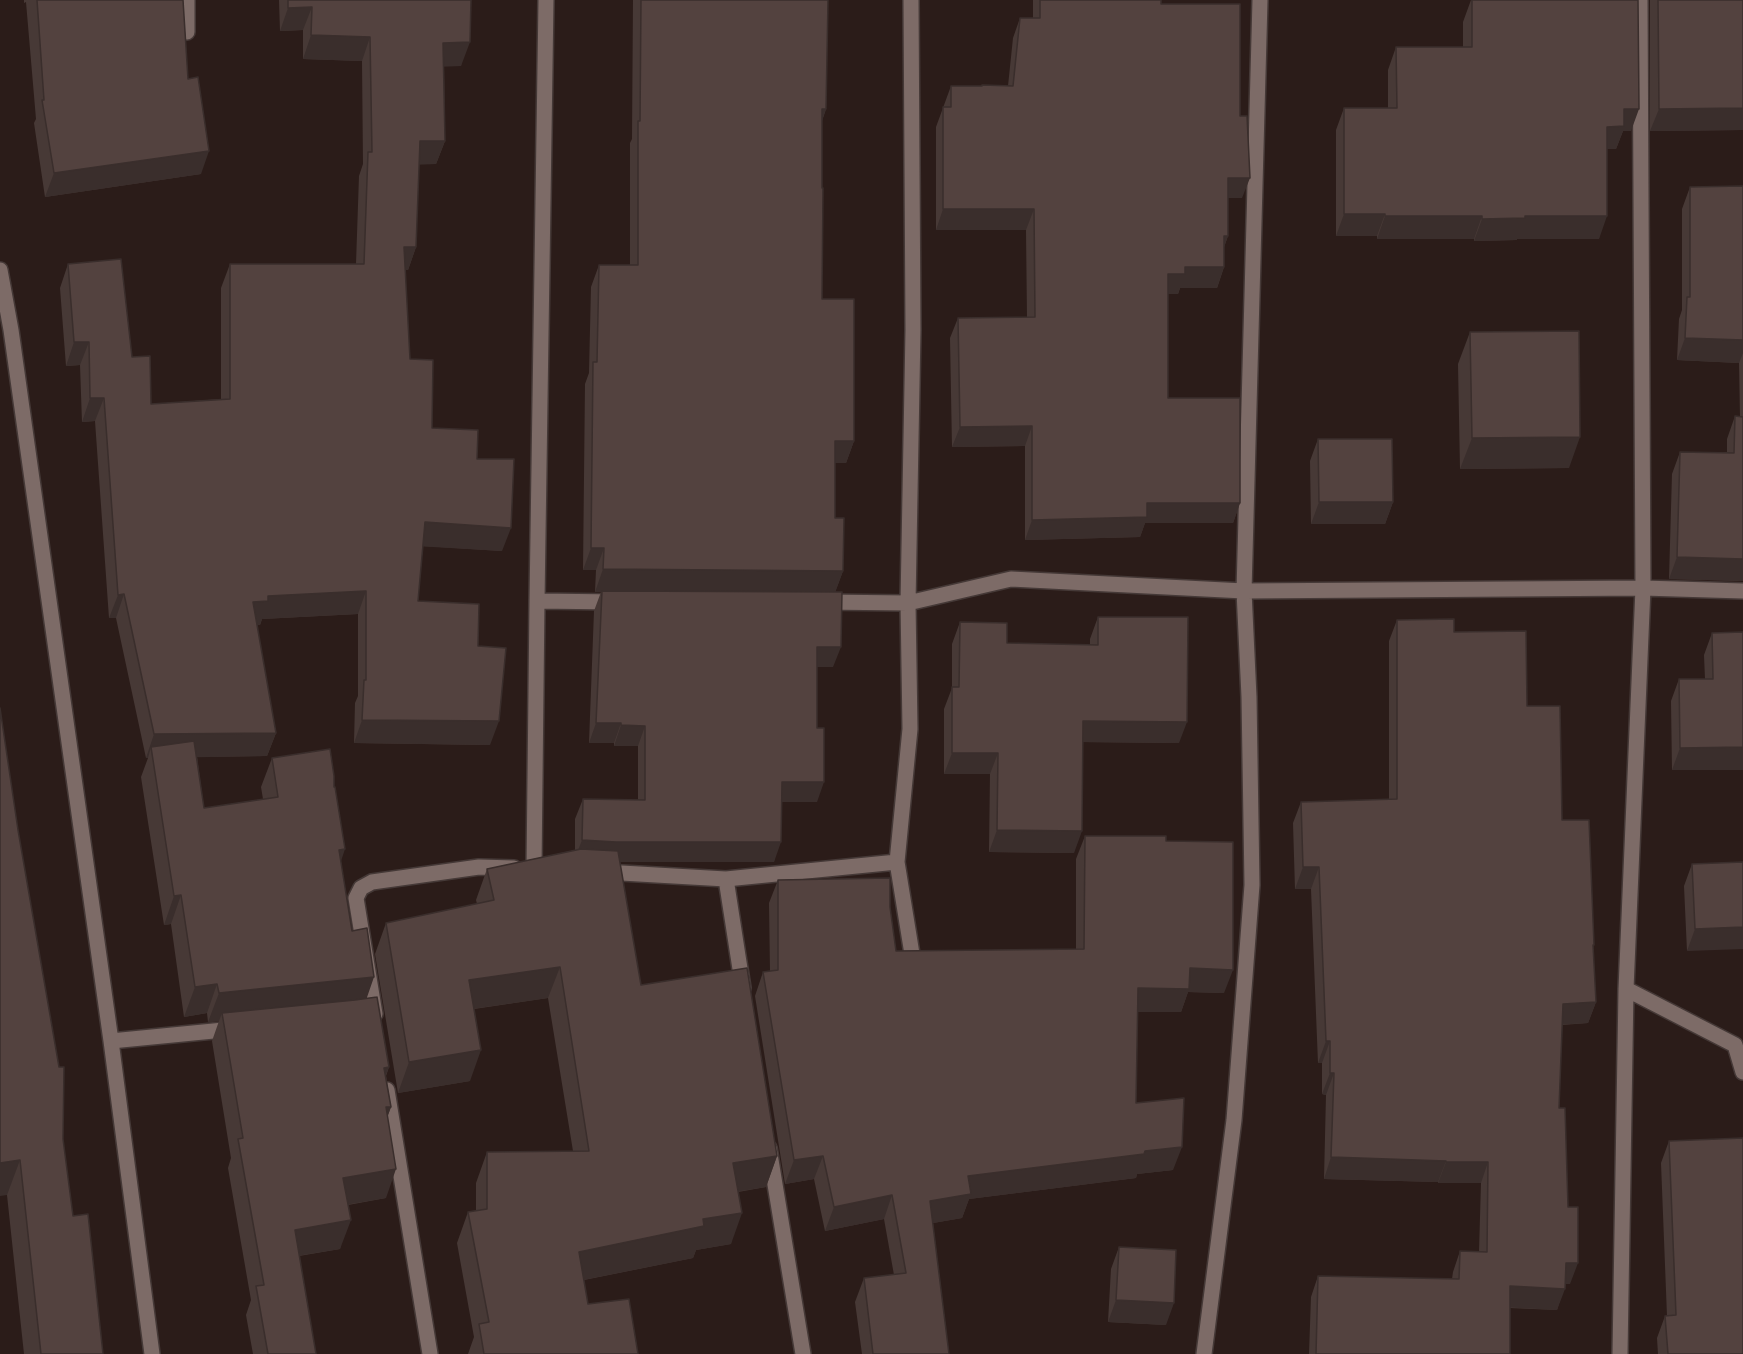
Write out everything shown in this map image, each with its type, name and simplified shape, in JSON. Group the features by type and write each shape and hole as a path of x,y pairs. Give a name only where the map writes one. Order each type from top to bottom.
{"street":[{"path":"187,0 187,32"},
{"path":"354,1017 376,1019 356,898 361,888 372,882 479,867 540,868 537,601 546,0"},
{"path":"911,0 913,330 908,603 910,729 897,862 912,954"},
{"path":"1204,1354 1234,1120 1252,885 1249,697 1244,591 1260,0"},
{"path":"1620,1354 1626,989 1642,588 1640,0"},
{"path":"0,270 5,330 111,1041 152,1354"},
{"path":"812,602 908,603 1011,579 1244,591 1642,588 1743,591"},
{"path":"537,601 633,602"},
{"path":"594,872 726,879 897,862"},
{"path":"726,879 746,1006"},
{"path":"1626,989 1735,1045 1743,1072"},
{"path":"111,1041 253,1027"},
{"path":"384,1072 430,1354"},
{"path":"767,1134 803,1354"}],"building":[{"path":"37,0 183,0 188,79 198,77 209,151 54,173 42,100 44,100"},
{"path":"288,0 471,0 470,42 443,43 445,141 420,141 416,247 404,247 410,359 433,360 432,428 478,430 477,459 514,459 511,528 425,522 418,601 479,604 478,646 506,648 499,721 362,720 364,680 366,680 366,591 268,596 268,601 253,602 276,733 154,734 124,594 118,595 104,398 90,398 89,342 74,342 68,264 121,259 132,357 150,356 151,404 230,399 230,264 364,264 368,152 372,152 370,37 311,35 312,7 288,8"},
{"path":"641,0 828,0 826,109 822,109 822,299 854,299 854,441 835,441 835,518 844,518 843,571 603,569 604,548 591,548 593,362 597,362 599,265 638,265"},
{"path":"1040,0 1161,0 1161,4 1240,4 1240,116 1247,116 1250,178 1228,178 1228,236 1224,236 1224,267 1185,267 1185,274 1168,274 1168,398 1240,398 1240,503 1147,503 1147,517 1032,520 1032,426 960,427 958,318 1035,317 1034,209 943,209 943,107 951,107 951,86 1013,86 1020,18 1040,18"},
{"path":"1472,0 1638,0 1639,109 1624,109 1624,126 1607,127 1607,216 1525,216 1525,218 1482,219 1482,216 1344,214 1344,108 1397,108 1396,47 1472,47"},
{"path":"1658,0 1743,0 1743,108 1659,109"},
{"path":"1743,186 1743,340 1685,338 1687,297 1690,297 1690,187"},
{"path":"1579,331 1580,437 1472,438 1470,332"},
{"path":"1735,416 1743,417 1743,559 1677,557 1680,452 1734,453"},
{"path":"1318,439 1392,439 1393,502 1319,502"},
{"path":"602,591 842,592 841,647 817,647 817,728 824,728 824,782 782,782 781,842 582,840 583,799 645,800 645,726 596,723"},
{"path":"1098,617 1188,617 1187,722 1083,721 1082,831 997,830 998,753 952,753 952,687 959,687 960,622 1007,623 1007,643 1098,645"},
{"path":"1454,619 1454,632 1526,631 1527,706 1560,706 1562,820 1589,820 1596,1002 1563,1004 1559,1108 1565,1108 1568,1207 1578,1207 1578,1263 1566,1263 1565,1289 1510,1286 1510,1354 1316,1354 1318,1276 1459,1279 1460,1251 1487,1252 1488,1162 1331,1157 1334,1073 1330,1073 1330,1041 1326,1041 1319,867 1303,867 1301,802 1397,799 1397,620"},
{"path":"1743,632 1743,747 1680,748 1679,679 1713,679 1712,633"},
{"path":"0,708 18,830 59,1067 64,1067 63,1139 73,1216 88,1214 103,1354 41,1354 20,1160 0,1163"},
{"path":"194,741 204,808 278,797 272,758 330,749 345,849 339,850 352,931 367,928 374,977 219,993 217,984 195,987 181,895 174,896 151,747"},
{"path":"1085,836 1166,836 1166,841 1233,842 1233,970 1190,968 1189,989 1138,988 1136,1103 1184,1098 1182,1147 1145,1151 1144,1154 968,1176 971,1194 930,1201 949,1354 873,1354 864,1278 906,1273 892,1195 834,1207 823,1156 794,1160 763,972 778,970 778,880 890,878 890,907 896,951 1084,949"},
{"path":"581,849 618,851 641,985 747,968 777,1156 733,1163 742,1213 703,1219 704,1226 579,1252 588,1304 629,1299 638,1354 484,1354 479,1324 489,1322 468,1212 487,1209 487,1152 589,1151 560,967 469,980 481,1050 409,1062 386,923 494,900 487,869"},
{"path":"1743,862 1743,927 1695,929 1692,864"},
{"path":"377,997 389,1067 384,1068 391,1107 386,1107 396,1169 343,1178 351,1220 295,1230 316,1354 268,1354 256,1286 264,1285 238,1139 243,1138 222,1013"},
{"path":"1743,1138 1743,1354 1668,1354 1665,1316 1676,1315 1669,1141"},
{"path":"1119,1247 1176,1250 1174,1303 1116,1300"}]}
